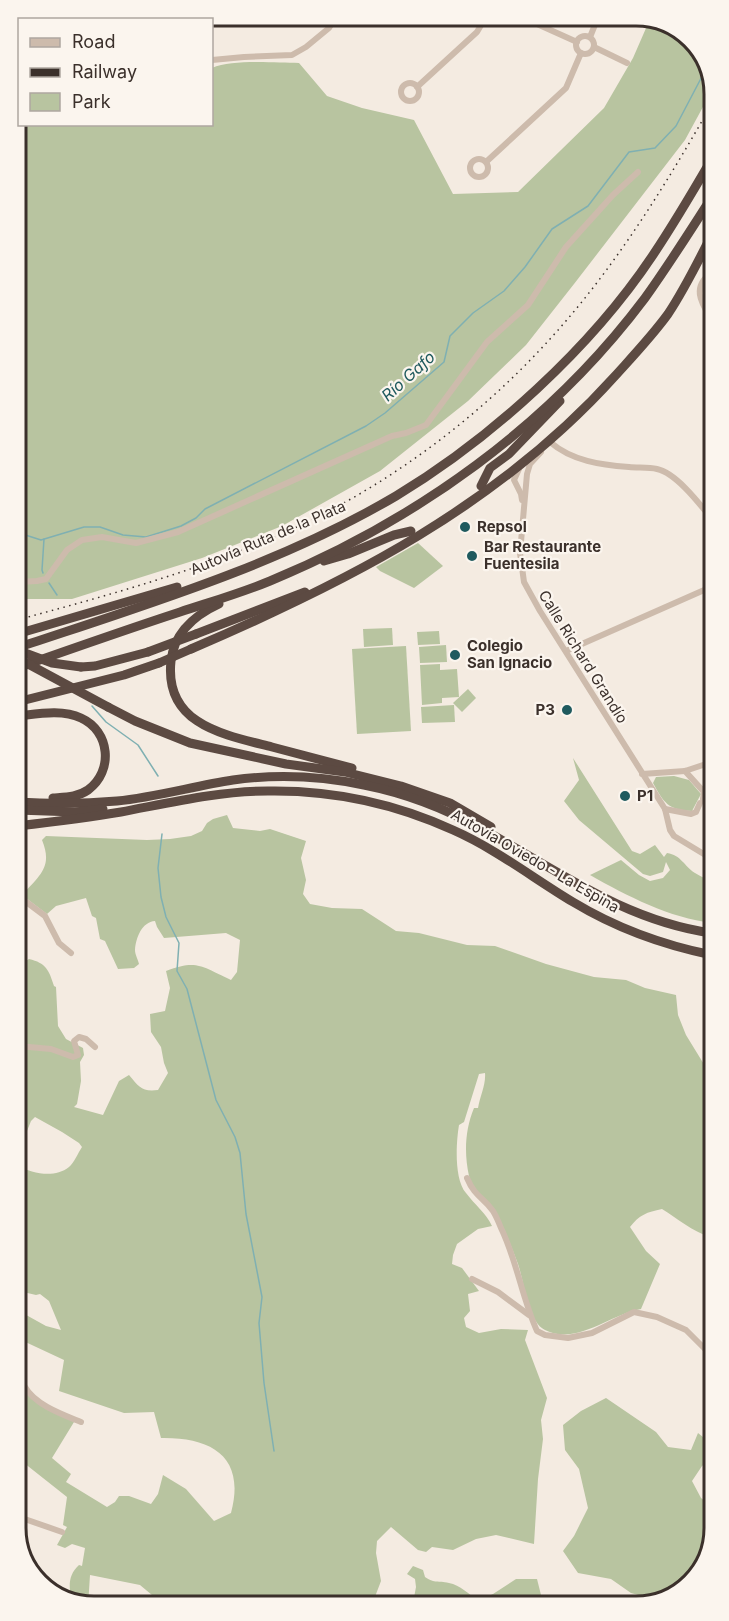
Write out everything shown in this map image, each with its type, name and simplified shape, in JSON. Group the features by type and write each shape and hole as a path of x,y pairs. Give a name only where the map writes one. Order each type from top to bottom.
{"highway":[{"name":"Autovía Ruta de la Plata","path":"26,646 251,565 346,522 395,496 436,470 523,401 564,362 611,310 652,256 704,172"},
{"path":"641,914 554,866 450,803 423,790 391,779 222,735 201,725 186,710 175,692 170,666 173,651 183,630 199,614 371,533 462,477 533,420 596,357 644,299 704,209"},
{"path":"26,700 124,675 159,663 286,608 399,548 477,500 549,443 602,391 667,314 704,249"},
{"path":"481,486 490,468 508,454 544,418 584,376 596,357"},
{"path":"304,566 348,554 394,535 411,531"},
{"path":"26,631 251,565"},
{"path":"26,653 52,663 81,667 95,666 148,652 357,571"},
{"path":"26,665 268,582"},
{"path":"26,662 135,721 190,743 286,764 345,772 401,786 450,803"},
{"path":"26,715 62,713 80,717 98,732 106,753 101,776 81,794 50,798 26,797"},
{"path":"26,802 61,804 118,801 233,780 263,778 297,777 364,785 437,807 481,828 586,890 641,914 704,931"},
{"name":"Autovía Oviedo - La Espina","path":"162,804 215,795 266,791 330,794 386,805 435,822 471,838 575,903 619,926 666,944 704,953"},
{"path":"26,810 75,812 162,804"},
{"path":"26,825 162,804"}],"street":[{"path":"213,60 292,56 330,26"},
{"path":"417,87 477,32 481,26"},
{"path":"541,26 577,42"},
{"path":"590,37 594,26"},
{"path":"582,36 590,37 594,42 594,47 587,54 581,53 577,42 582,36"},
{"path":"594,47 627,63"},
{"path":"486,162 566,88 581,53"},
{"path":"26,582 46,579 67,550 82,540 102,537 136,543 178,532 392,436 426,425 487,342 528,305 566,247 613,195 638,172"},
{"path":"704,279 699,287 699,297 704,306"},
{"path":"549,443 596,464 658,469 669,475 692,495 704,510"},
{"name":"Calle Richard Grandío","path":"549,443 530,464 525,484 520,553 524,582 665,809 670,830 674,836 704,854"},
{"path":"495,485 505,482 514,483 518,468"},
{"path":"518,468 525,484"},
{"name":"Calle Richard Grandío","path":"514,483 522,494 523,510"},
{"path":"566,651 704,590"},
{"path":"642,774 685,771 704,765"},
{"path":"665,809 691,814 696,812 704,792 685,771"},
{"path":"26,902 45,916 59,942 71,952"},
{"path":"26,1046 51,1048 73,1057 78,1055 74,1041 79,1037 86,1039 94,1047"},
{"path":"467,1178 474,1193 492,1211 502,1230 537,1331 545,1335 568,1338 592,1333 634,1312 657,1317 686,1330 704,1347"},
{"path":"472,1279 498,1292 530,1315"},
{"path":"26,1389 30,1394 68,1417 81,1422"},
{"path":"26,1519 62,1532"}],"green space":[{"path":"647,27 670,35 684,45 697,63 702,80 704,105 685,140 526,345 468,401 380,471 282,526 202,558 72,599 26,599 26,126 213,126 213,68 242,62 299,63 327,96 362,108 414,120 453,194 518,192 604,108 633,58"},
{"path":"418,543 443,566 414,588 376,567"},
{"path":"392,628 393,645 364,647 363,629"},
{"path":"439,631 440,644 418,645 417,632"},
{"path":"446,645 447,662 420,663 419,647"},
{"path":"406,646 411,731 357,734 352,649"},
{"path":"440,664 440,670 457,669 459,697 442,698 442,703 422,705 420,665"},
{"path":"468,689 476,698 462,712 453,703"},
{"path":"454,705 455,722 422,723 421,707"},
{"path":"573,758 632,851 640,854 655,845 664,857 667,853 676,856 691,870 704,878 704,922 665,911 590,875 621,860 650,881 663,878 670,870 666,862 663,872 650,876 643,874 579,820 564,801 579,780"},
{"path":"674,776 689,780 701,794 692,811 672,807 660,796 653,783 656,777"},
{"path":"227,815 233,828 260,831 270,829 306,841 301,858 306,880 303,894 310,904 332,908 362,909 396,931 419,933 467,945 495,946 546,964 594,977 626,980 645,988 676,995 678,1015 686,1035 704,1064 704,1234 662,1209 652,1211 637,1220 630,1227 646,1251 660,1264 641,1309 581,1332 569,1334 557,1334 545,1330 534,1319 518,1264 502,1225 479,1196 469,1176 466,1159 467,1133 474,1108 478,1108 485,1077 485,1073 479,1074 464,1122 459,1125 457,1160 462,1187 492,1226 478,1229 457,1244 452,1264 462,1268 479,1291 468,1294 470,1311 464,1318 466,1327 479,1333 501,1329 528,1330 525,1340 547,1398 541,1420 543,1439 534,1544 496,1535 476,1539 453,1550 432,1547 426,1552 418,1550 391,1527 377,1541 376,1553 381,1581 375,1596 152,1595 140,1585 90,1575 89,1595 70,1591 70,1581 79,1565 82,1566 85,1548 72,1544 65,1548 57,1545 67,1527 63,1525 67,1497 26,1465 26,1390 28,1394 74,1422 52,1458 71,1474 66,1482 107,1507 119,1496 129,1496 151,1504 158,1494 163,1475 186,1489 214,1521 231,1513 234,1478 229,1464 221,1454 196,1441 161,1438 154,1412 124,1413 59,1391 64,1360 26,1342 26,1315 46,1326 61,1330 49,1301 40,1294 26,1293 26,1169 50,1174 63,1171 71,1165 82,1147 62,1132 35,1117 26,1131 26,961 29,959 39,963 48,971 56,987 58,1026 66,1039 83,1048 84,1055 80,1062 81,1081 77,1104 74,1107 103,1115 119,1081 129,1075 141,1088 158,1090 168,1073 161,1047 151,1032 150,1014 165,1011 170,988 166,971 193,965 206,968 231,980 237,972 240,940 226,933 164,938 155,921 150,922 140,931 137,940 135,952 139,964 134,968 118,969 105,941 100,939 96,918 92,916 86,898 56,906 47,914 26,898 26,891 43,870 45,864 45,849 42,840 46,836 170,839 191,836 202,831 213,819"},
{"path":"606,1398 656,1432 668,1447 691,1450 698,1433 704,1438 704,1464 692,1481 704,1500 703,1537 692,1565 670,1586 645,1595 631,1593 611,1579 578,1573 563,1551 574,1536 588,1508 579,1469 565,1450 563,1425 581,1411"},
{"path":"413,1566 423,1570 425,1577 457,1586 471,1596 414,1596 415,1579 407,1574"},
{"path":"516,1579 537,1579 541,1595 489,1596"}],"waterway":[{"name":"Río Gafo","path":"26,535 41,540 84,527 100,527 123,535 146,537 181,526 196,518 205,509 366,426 385,413 444,362 450,336 473,313 504,291 525,267 552,229 588,206 629,152 655,148 676,126 701,78"},
{"path":"43,573 44,539"},
{"path":"49,583 57,595"},
{"path":"92,706 106,722 138,745 158,776"},
{"path":"162,834 158,868 161,897 166,917 179,943 177,971 187,989 216,1100 235,1137 240,1153 246,1214 262,1297 259,1323 264,1383 274,1451"}],"railway":[{"path":"26,618 175,574 267,540 346,502 420,455 488,400 520,370 573,313 636,228 704,117"}],"place":[{"name":"Repsol","path":"465,527"},
{"name":"Bar Restaurante Fuentesila","path":"472,556"},
{"name":"Colegio San Ignacio","path":"455,655"},
{"name":"P3","path":"567,710"},
{"name":"P1","path":"625,796"}]}
